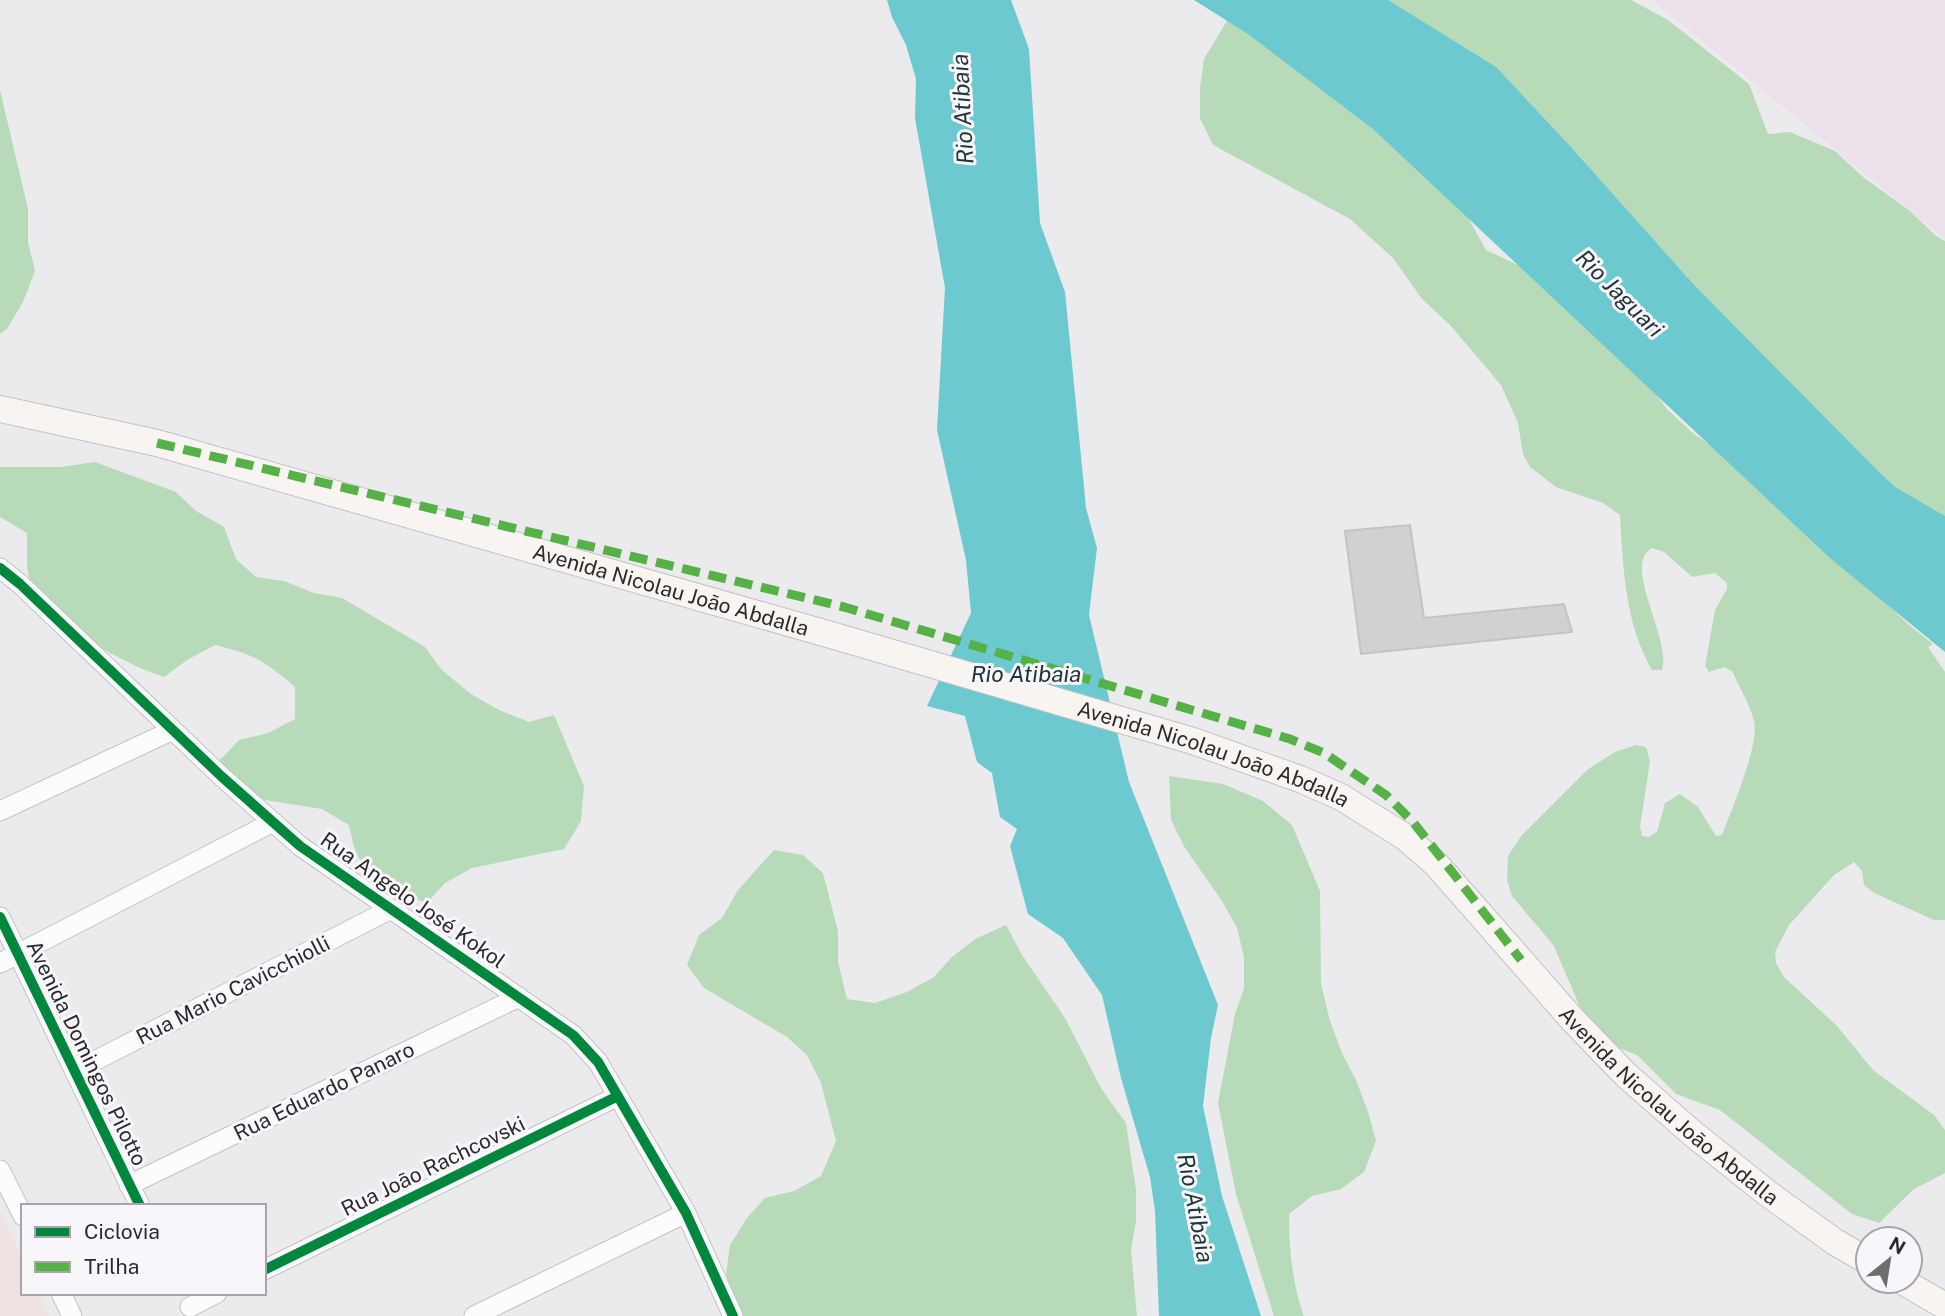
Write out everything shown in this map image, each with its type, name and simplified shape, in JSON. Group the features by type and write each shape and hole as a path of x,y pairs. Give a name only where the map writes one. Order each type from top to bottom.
{"main road":[{"name":"Avenida Nicolau João Abdalla","path":"0,410 157,443 838,636 1193,741 1290,775 1331,793 1405,837 1436,864 1573,1019 1626,1074 1692,1133 1767,1193 1854,1253"},
{"path":"1922,1295 1940,1307"}],"street":[{"name":"Rua Angelo José Kokol","path":"0,568 300,846 573,1035 598,1062 686,1213 733,1316"},
{"path":"0,811 173,730"},
{"path":"8,958 273,822"},
{"name":"Rua Mario Cavicchiolli","path":"75,1071 391,908"},
{"name":"Avenida Domingos Pilotto","path":"0,917 8,958 75,1071 139,1204"},
{"name":"Rua Eduardo Panaro","path":"129,1185 519,997"},
{"name":"Rua João Rachcovski","path":"266,1269 618,1096"},
{"path":"0,1170 21,1212"},
{"path":"474,1316 686,1213"},
{"path":"62,1295 72,1316"},
{"path":"189,1305 212,1295"}],"shaded area":[{"path":"1652,0 1945,0 1945,239"},
{"path":"0,1213 21,1257 21,1295 39,1295 49,1316 0,1316"}],"green space":[{"path":"1305,0 1631,0 1668,20 1749,84 1768,134 1790,132 1835,151 1863,177 1910,211 1945,241 1945,562"},
{"path":"1236,6 1461,205 1486,250 1537,274 1625,353 1667,409 1694,434 1744,468 1909,625 1933,644 1928,647 1945,672 1945,920 1934,920 1874,893 1864,885 1862,871 1854,862 1834,875 1789,925 1775,952 1776,963 1784,977 1837,1026 1873,1070 1934,1115 1945,1130 1945,1173 1914,1189 1879,1223 1852,1214 1720,1110 1676,1094 1637,1055 1601,1041 1591,1033 1554,946 1512,896 1507,880 1508,856 1521,836 1587,770 1615,752 1636,745 1646,747 1650,761 1640,827 1642,836 1649,837 1657,832 1665,803 1680,794 1698,807 1716,836 1722,835 1744,778 1755,732 1750,708 1732,671 1724,667 1709,672 1705,666 1715,610 1727,589 1727,583 1715,573 1692,577 1664,552 1652,548 1644,557 1644,585 1663,657 1662,670 1652,670 1636,633 1627,595 1620,515 1603,503 1556,487 1530,467 1523,454 1518,423 1501,385 1450,325 1422,299 1393,258 1350,219 1213,145 1200,118 1204,59"},
{"path":"0,90 28,209 28,242 35,271 23,302 7,329 0,334"},
{"path":"95,462 176,492 196,511 224,527 236,559 256,577 284,581 314,593 342,598 425,647 442,670 471,694 499,710 529,722 554,715 584,786 581,821 564,849 472,868 445,883 427,903 386,885 368,871 356,852 349,825 322,809 265,800 238,783 220,760 239,740 268,733 295,719 295,687 258,660 215,645 187,660 164,677 129,663 95,644 61,622 32,598 27,565 27,533 0,517 0,467 61,467"},
{"path":"1169,776 1223,784 1263,801 1292,825 1320,891 1321,984 1330,1021 1356,1080 1376,1141 1364,1172 1341,1189 1312,1196 1289,1214 1292,1266 1304,1316 1274,1316 1236,1194 1218,1103 1235,1014 1244,988 1244,957 1237,928 1222,901 1185,848 1171,820"},
{"path":"774,850 803,855 823,873 838,931 838,962 847,999 875,1003 907,992 934,977 952,957 975,939 1006,925 1022,955 1065,1018 1102,1090 1126,1123 1136,1190 1136,1221 1131,1250 1137,1316 741,1316 733,1303 726,1274 730,1245 747,1218 765,1198 794,1191 821,1176 836,1141 821,1083 807,1055 787,1037 704,988 687,965 699,935 722,918 738,890"}],"water":[{"name":"Rio Atibaia","path":"887,0 1011,0 1029,49 1040,223 1065,292 1086,508 1097,548 1089,615 1129,782 1218,1005 1203,1106 1222,1196 1261,1316 1159,1316 1155,1211 1150,1177 1121,1078 1102,995 1063,938 1028,914 1010,846 1017,829 1000,817 992,773 977,762 965,716 927,706 971,613 966,560 937,430 945,288 915,118 916,79 906,45"},
{"name":"Rio Jaguari","path":"1194,0 1388,0 1496,67 1695,286 1881,474 1895,487 1945,516 1945,652 1831,559 1373,129 1248,34"}],"building":[{"path":"1410,525 1424,618 1564,604 1572,632 1361,654 1345,531"}],"marked path":[{"path":"157,443 844,607 1290,739 1324,753 1386,795 1413,822 1521,960"}],"cycle path":[{"path":"0,568 221,776 300,846 573,1035 598,1062 686,1213 733,1316"},
{"path":"0,917 139,1204"},
{"path":"266,1269 618,1096"}]}
